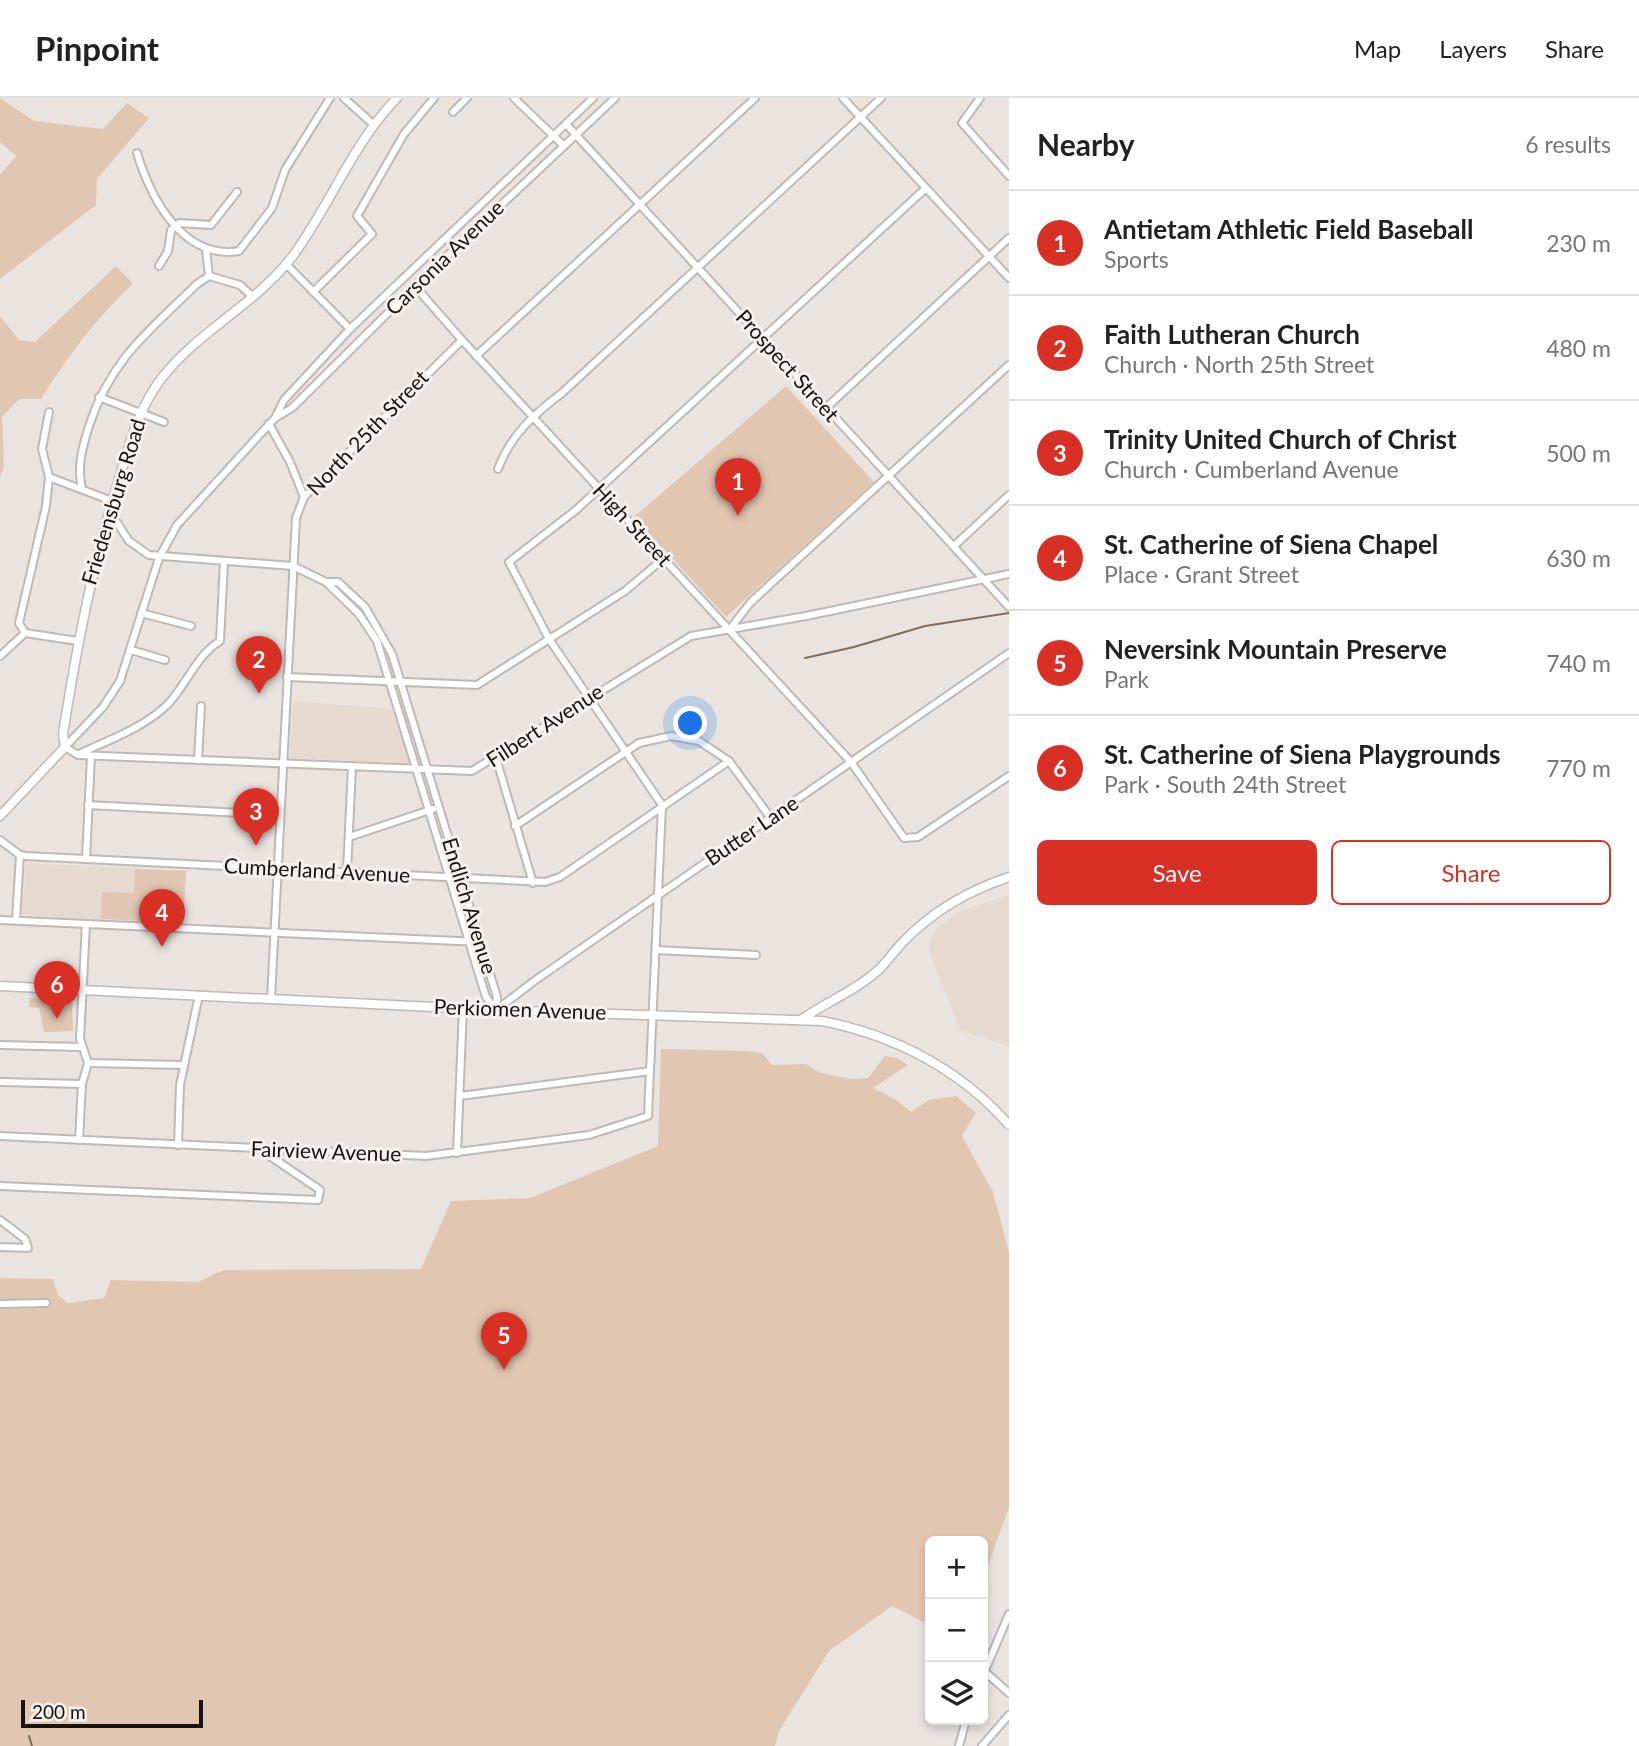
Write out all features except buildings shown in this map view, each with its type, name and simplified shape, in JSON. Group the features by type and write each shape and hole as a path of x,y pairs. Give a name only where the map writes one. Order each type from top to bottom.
{"main road":[{"name":"Friedensburg Road","path":"65,747 63,734 87,591 109,510 141,414 155,387 181,357 210,330 253,297 286,264 374,125 397,98"},
{"path":"0,817 65,747"},
{"path":"802,1019 848,994 878,971 907,938 941,910 974,891 1009,877"},
{"name":"Perkiomen Avenue","path":"0,986 496,1010 802,1019 855,1028 909,1049 965,1083 1009,1125"}],"street":[{"path":"137,153 149,183 175,226 206,250 230,252 244,247 272,208 285,170 330,98"},
{"path":"344,98 374,125"},
{"path":"313,292 372,234 357,216 404,134 435,98"},
{"path":"453,112 467,98"},
{"path":"514,98 564,146"},
{"name":"Carsonia Avenue","path":"275,418 284,400 350,329 593,98"},
{"name":"Carsonia Avenue","path":"65,747 109,699 120,681 159,558 184,516 275,418 292,408 417,284 615,98"},
{"path":"476,356 755,98"},
{"path":"843,98 1009,278"},
{"path":"498,469 504,451 533,415 562,393 881,98"},
{"path":"979,98 962,123 1009,176"},
{"name":"Prospect Street","path":"566,124 1009,607"},
{"path":"460,1096 650,1071 662,805 549,639 509,562 599,489 761,337 926,188"},
{"path":"159,266 166,257 171,230 175,226 179,223 211,225 237,192"},
{"path":"826,408 1009,238"},
{"path":"206,250 209,276"},
{"path":"286,264 350,329"},
{"path":"82,489 79,461 99,397 125,355 197,284 209,276 240,285 253,297"},
{"name":"High Street","path":"417,284 420,292 476,356 851,762 904,838 918,837 1009,776"},
{"name":"North 25th Street","path":"271,999 294,528 304,497 462,340"},
{"path":"729,630 751,602 1009,365"},
{"path":"99,397 164,422"},
{"path":"25,633 19,623 46,506 49,477 42,449 49,412"},
{"path":"269,424 290,462 304,497"},
{"path":"49,477 112,501"},
{"path":"954,546 1009,495"},
{"name":"Endlich Avenue","path":"109,510 129,541 149,555 159,558 293,566 326,582 366,622 377,641 391,682 486,997 496,1010"},
{"path":"287,677 477,685 625,591 663,559"},
{"path":"78,755 158,713 177,693 204,651 220,641 224,562"},
{"name":"Filbert Avenue","path":"65,747 78,755 91,756 472,771 589,696 691,636 1009,574"},
{"name":"Endlich Avenue","path":"326,582 338,582 365,607 384,637 428,770 497,997 496,1010"},
{"path":"141,613 191,626"},
{"path":"25,633 78,641"},
{"path":"0,656 25,633"},
{"path":"131,650 165,660"},
{"name":"Butter Lane","path":"496,1010 1009,653"},
{"path":"198,760 201,706"},
{"path":"516,826 626,751 651,738 683,737 708,746 729,761 770,817"},
{"path":"86,858 91,756"},
{"path":"496,758 533,883"},
{"name":"Cumberland Avenue","path":"20,855 460,876 533,883 560,877 729,761"},
{"path":"346,872 352,766"},
{"path":"88,805 280,815"},
{"path":"349,836 439,807"},
{"path":"0,841 20,855 16,920"},
{"path":"0,920 480,942"},
{"path":"79,1140 82,1084 88,1063 81,1047 86,924"},
{"path":"656,950 756,955"},
{"path":"178,1145 183,1065 199,995"},
{"path":"457,1153 463,1008"},
{"path":"0,1045 81,1047"},
{"path":"88,1063 183,1065"},
{"name":"Fairview Avenue","path":"0,1136 426,1156 457,1153 589,1135 648,1116 650,1071"},
{"path":"0,1082 82,1084"},
{"path":"0,1186 318,1200 320,1190 261,1149"},
{"path":"0,1220 25,1240 28,1248 0,1247"},
{"path":"0,1304 46,1303"},
{"path":"988,1664 1009,1614"},
{"path":"988,1676 1009,1693"},
{"path":"982,1746 1009,1714"},
{"path":"959,1746 965,1725"}],"shaded area":[{"path":"0,98 34,121 103,129 127,103 149,118 97,179 96,205 0,279 0,175 16,156 0,142"},
{"path":"116,266 133,284 83,338 41,399 19,399 2,417 4,467 0,477 0,316 19,340 35,342"},
{"path":"786,386 874,482 726,617 634,517"},
{"path":"293,701 392,709 410,763 290,758"},
{"path":"26,863 186,871 183,923 22,915"},
{"path":"135,869 186,871 183,923 101,919 102,892 134,893"},
{"path":"1009,895 1008,1046 961,1031 929,952 930,939 937,928 961,911"},
{"path":"30,998 72,1002 73,1031 44,1032 39,1008 29,1007"},
{"path":"661,1049 762,1053 772,1065 806,1064 820,1073 851,1079 868,1078 885,1056 897,1058 908,1065 873,1088 895,1099 911,1112 929,1100 956,1096 976,1113 962,1136 993,1192 1009,1252 1009,1508 988,1565 988,1536 925,1536 925,1622 892,1606 829,1651 779,1731 775,1746 0,1746 0,1278 53,1279 58,1295 68,1303 104,1298 111,1280 198,1282 223,1270 421,1269 451,1201 530,1198 658,1146"}],"waterway":[{"path":"805,658 925,626 1009,613"},
{"path":"29,1736 32,1746"}],"place":[{"name":"Antietam Athletic Field Baseball","path":"738,516"},
{"name":"Faith Lutheran Church","path":"259,694"},
{"name":"Trinity United Church of Christ","path":"256,846"},
{"name":"St. Catherine of Siena Chapel","path":"162,947"},
{"name":"St. Catherine of Siena Playgrounds","path":"57,1019"},
{"name":"Neversink Mountain Preserve","path":"504,1370"}]}
